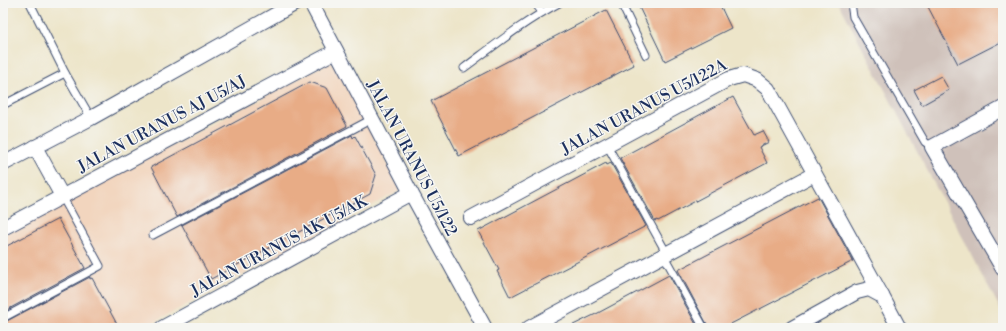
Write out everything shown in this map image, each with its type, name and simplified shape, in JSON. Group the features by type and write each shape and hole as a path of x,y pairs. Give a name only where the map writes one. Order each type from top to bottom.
{"street":[{"path":"3,164 91,118 296,3"},
{"name":"JALAN URANUS U5/122","path":"311,3 372,120 485,328"},
{"name":"JALAN URANUS AJ U5/AJ","path":"3,228 336,51"},
{"name":"JALAN URANUS U5/122A","path":"471,218 729,79 743,75 757,80 768,89 900,328"},
{"path":"1003,108 932,147 1003,269"},
{"path":"35,147 62,196"},
{"path":"529,328 814,174"},
{"name":"JALAN URANUS AK U5/AK","path":"162,328 412,193"},
{"path":"792,328 857,292 868,289 882,296"}],"lane":[{"path":"30,3 65,73 91,118"},
{"path":"536,3 542,12"},
{"path":"464,68 502,39 542,12 559,3"},
{"path":"621,3 646,55"},
{"path":"851,3 853,17 925,142 932,147"},
{"path":"3,105 65,73"},
{"path":"153,235 372,120"},
{"path":"607,145 704,328"},
{"path":"3,318 100,266 62,196"}],"shaded area":[{"path":"839,3 1003,3 1003,314"},
{"path":"334,60 401,190 143,328 3,328 3,235"}],"building":[{"path":"637,3 719,3 731,28 665,61"},
{"path":"926,3 1003,3 1003,41 958,64"},
{"path":"606,10 634,65 459,156 431,101"},
{"path":"941,76 949,90 922,105 914,90"},
{"path":"310,82 327,88 347,126 177,217 151,167"},
{"path":"733,97 754,135 763,131 769,142 759,147 767,163 658,221 655,221 620,158"},
{"path":"352,135 353,138 355,136 376,175 370,194 211,279 182,225"},
{"path":"606,163 607,165 611,163 646,226 510,297 497,271 499,270 478,231"},
{"path":"818,197 853,261 723,328 709,328 678,270"},
{"path":"58,219 85,268 3,312 3,248"},
{"path":"669,275 698,328 567,328 598,313"},
{"path":"90,277 90,279 92,278 119,328 3,328 3,323"}]}
